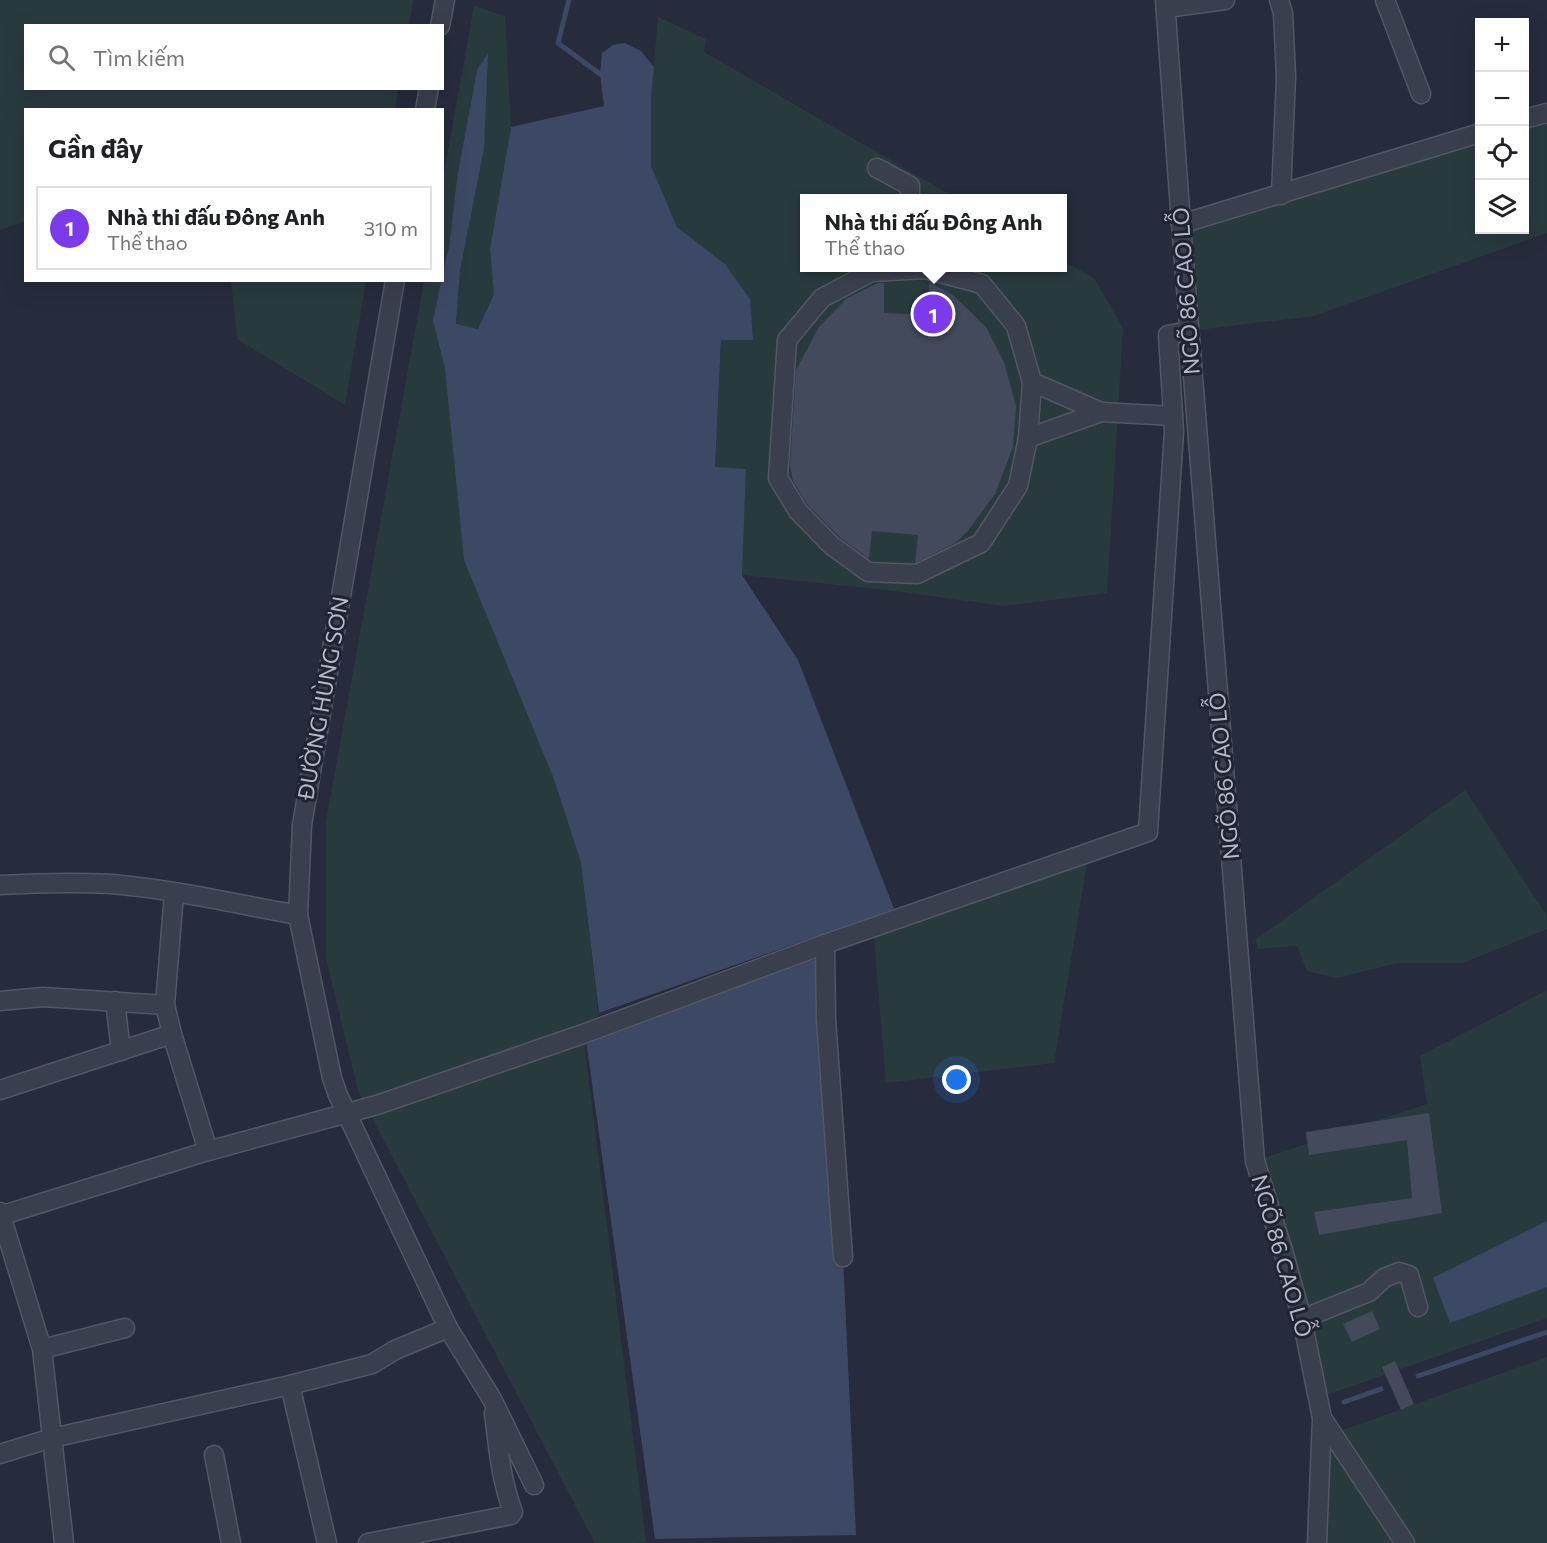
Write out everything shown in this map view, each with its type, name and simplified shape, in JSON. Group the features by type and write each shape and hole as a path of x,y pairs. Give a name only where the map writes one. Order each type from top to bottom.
{"street":[{"path":"440,24 445,0"},
{"path":"1166,4 1225,0"},
{"path":"1279,0 1283,12 1286,77 1281,195"},
{"path":"1385,0 1421,94"},
{"name":"NGÕ 86 CAO LỖ","path":"1166,4 1180,224 1255,1161 1302,1319 1322,1418 1317,1543"},
{"path":"425,108 429,90"},
{"path":"1529,118 1547,113"},
{"path":"1180,224 1475,134"},
{"path":"877,168 910,186 910,194"},
{"path":"871,272 822,298 787,340 778,478 798,511 831,545 868,572 917,574 981,543 1018,486 1029,438 1032,382 1016,326 982,284 936,272"},
{"name":"ĐƯỜNG HÙNG SƠN","path":"395,282 302,825 298,915 332,1078 345,1113 448,1329 492,1399 534,1485"},
{"path":"64,1543 42,1348 0,1215 208,1151 377,1106 583,1034 825,944 1148,832 1174,430 1168,335 1189,331"},
{"path":"1032,382 1101,412 1173,416"},
{"path":"1029,438 1101,412"},
{"path":"0,885 41,882 112,884 298,915"},
{"path":"174,893 165,1005 208,1151"},
{"path":"825,944 826,1019 843,1257"},
{"path":"0,1001 44,997 165,1005"},
{"path":"115,1002 121,1051"},
{"path":"0,1090 172,1034"},
{"path":"1302,1319 1369,1292 1384,1278 1399,1272 1409,1275 1418,1307"},
{"path":"42,1348 125,1328"},
{"path":"0,1454 52,1438 290,1386 372,1364 395,1350 448,1329"},
{"path":"290,1386 327,1543"},
{"path":"368,1543 511,1515 513,1512 499,1460 492,1399"},
{"path":"1322,1418 1405,1543"},
{"path":"214,1455 231,1543"}],"shaded area":[{"path":"0,0 413,0 409,24 24,24 24,90 398,90 395,108 24,108 24,221 0,230"},
{"path":"474,6 505,16 511,127 490,249 494,294 478,329 456,325 460,270 487,54 477,70 457,178 449,247 444,267 444,172"},
{"path":"658,17 706,39 704,52 949,194 800,194 800,272 1067,272 1067,263 1094,278 1123,328 1107,593 1004,606 895,591 742,575 746,470 715,467 725,264 677,227 651,166 651,97"},
{"path":"1547,114 1547,233 1314,316 1189,331 1181,224 1475,136 1475,234 1529,234 1529,120"},
{"path":"231,282 366,282 345,405 237,339"},
{"path":"424,282 441,282 433,321 554,779 581,863 600,1028 583,1034 646,1541 595,1543 358,1091 326,958 326,821"},
{"path":"1465,790 1547,916 1547,929 1463,963 1398,963 1337,978 1307,971 1297,946 1258,949 1256,939"},
{"path":"1089,852 1054,1063 886,1083 873,927"},
{"path":"1547,990 1547,1318 1318,1398 1255,1161 1427,1104 1420,1056"},
{"path":"1547,1357 1547,1543 1317,1543 1321,1438"}],"water":[{"path":"625,43 641,51 654,67 651,97 651,166 677,227 725,264 750,299 753,340 721,340 715,467 746,469 742,575 798,660 894,909 599,1013 581,863 554,779 464,560 445,368 433,321 441,282 444,282 444,267 449,247 457,178 477,70 488,53 484,148 460,270 456,324 478,329 494,294 490,249 511,127 604,106 600,74 602,53 613,45"},
{"path":"815,959 843,1257 856,1535 655,1539 586,1040"},
{"path":"1547,1221 1547,1287 1450,1323 1433,1278"}],"building":[{"path":"929,282 953,295 986,327 1004,362 1016,406 1013,447 995,494 967,532 955,543 915,563 918,535 872,531 869,559 838,536 807,504 793,481 790,466 796,370 819,327 846,299 878,283 884,283 884,313 928,315"},
{"path":"1429,1113 1442,1213 1319,1235 1314,1212 1412,1198 1407,1140 1309,1155 1306,1132"},
{"path":"1372,1311 1380,1329 1352,1342 1343,1324"},
{"path":"1395,1361 1414,1404 1401,1410 1382,1367"}],"waterway":[{"path":"569,0 558,43 600,74"},
{"path":"1418,1376 1547,1332"},
{"path":"1344,1402 1381,1389"}],"place":[{"name":"Nhà thi đấu Đông Anh","path":"933,314"}]}
